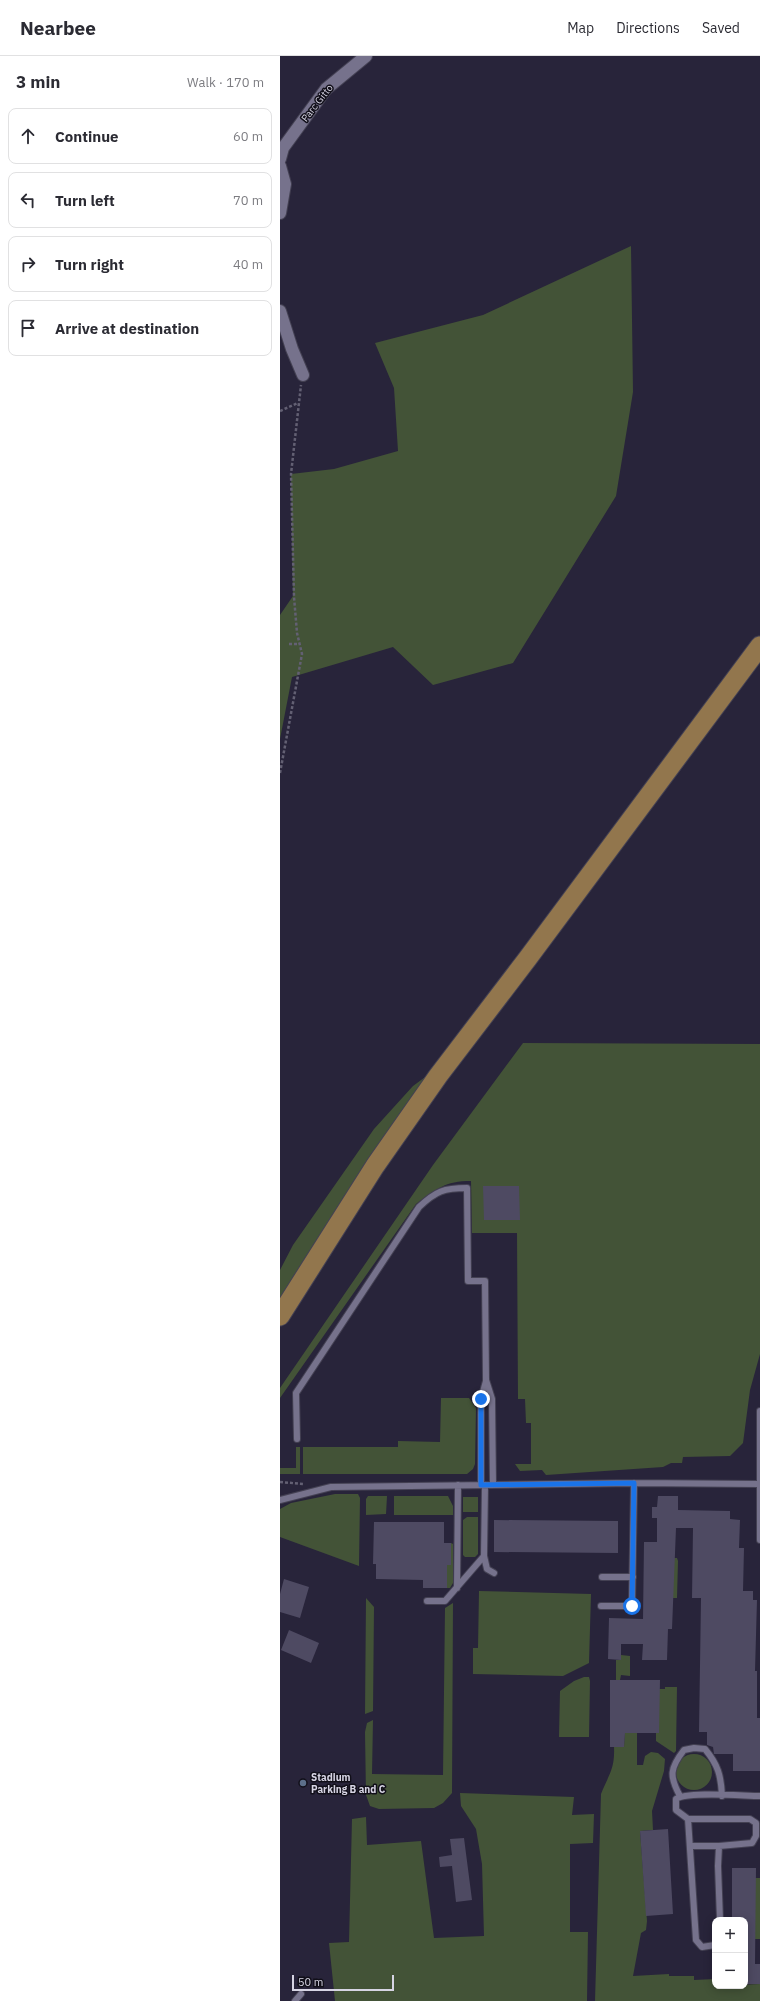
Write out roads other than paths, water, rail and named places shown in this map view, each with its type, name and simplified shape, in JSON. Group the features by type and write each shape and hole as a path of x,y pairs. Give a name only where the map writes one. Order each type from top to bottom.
{"main road":[{"path":"280,1316 375,1166 438,1076 528,958 760,646"}],"street":[{"name":"Parc Gitto","path":"280,159 284,148 326,89 366,56"},
{"path":"280,166 284,184 280,213"},
{"path":"280,311 292,349 303,375"}],"lane":[{"path":"297,1439 296,1393 419,1207 433,1194 449,1188 467,1188 468,1281 485,1281 486,1380 481,1399 484,1556 488,1569 494,1573"},
{"path":"486,1380 492,1399 493,1485"},
{"path":"760,1411 760,1540"},
{"path":"601,1606 632,1606 634,1483"},
{"path":"280,1500 331,1487 634,1483 759,1484"},
{"path":"457,1588 458,1485"},
{"path":"427,1601 445,1601 484,1556"},
{"path":"602,1577 633,1578"},
{"path":"680,1796 673,1784 673,1765 684,1750 694,1748 705,1749 715,1762 721,1778 722,1796"},
{"path":"690,1846 719,1846 752,1843 756,1836 756,1823 750,1819 688,1819 676,1810 676,1799 680,1796 760,1796"},
{"path":"688,1819 696,1940 702,1947 712,1945"},
{"path":"719,1846 718,1866 720,1917"},
{"path":"296,2001 301,1994"}],"place":[{"name":"Stadium Parking B and C","path":"303,1783"}]}
